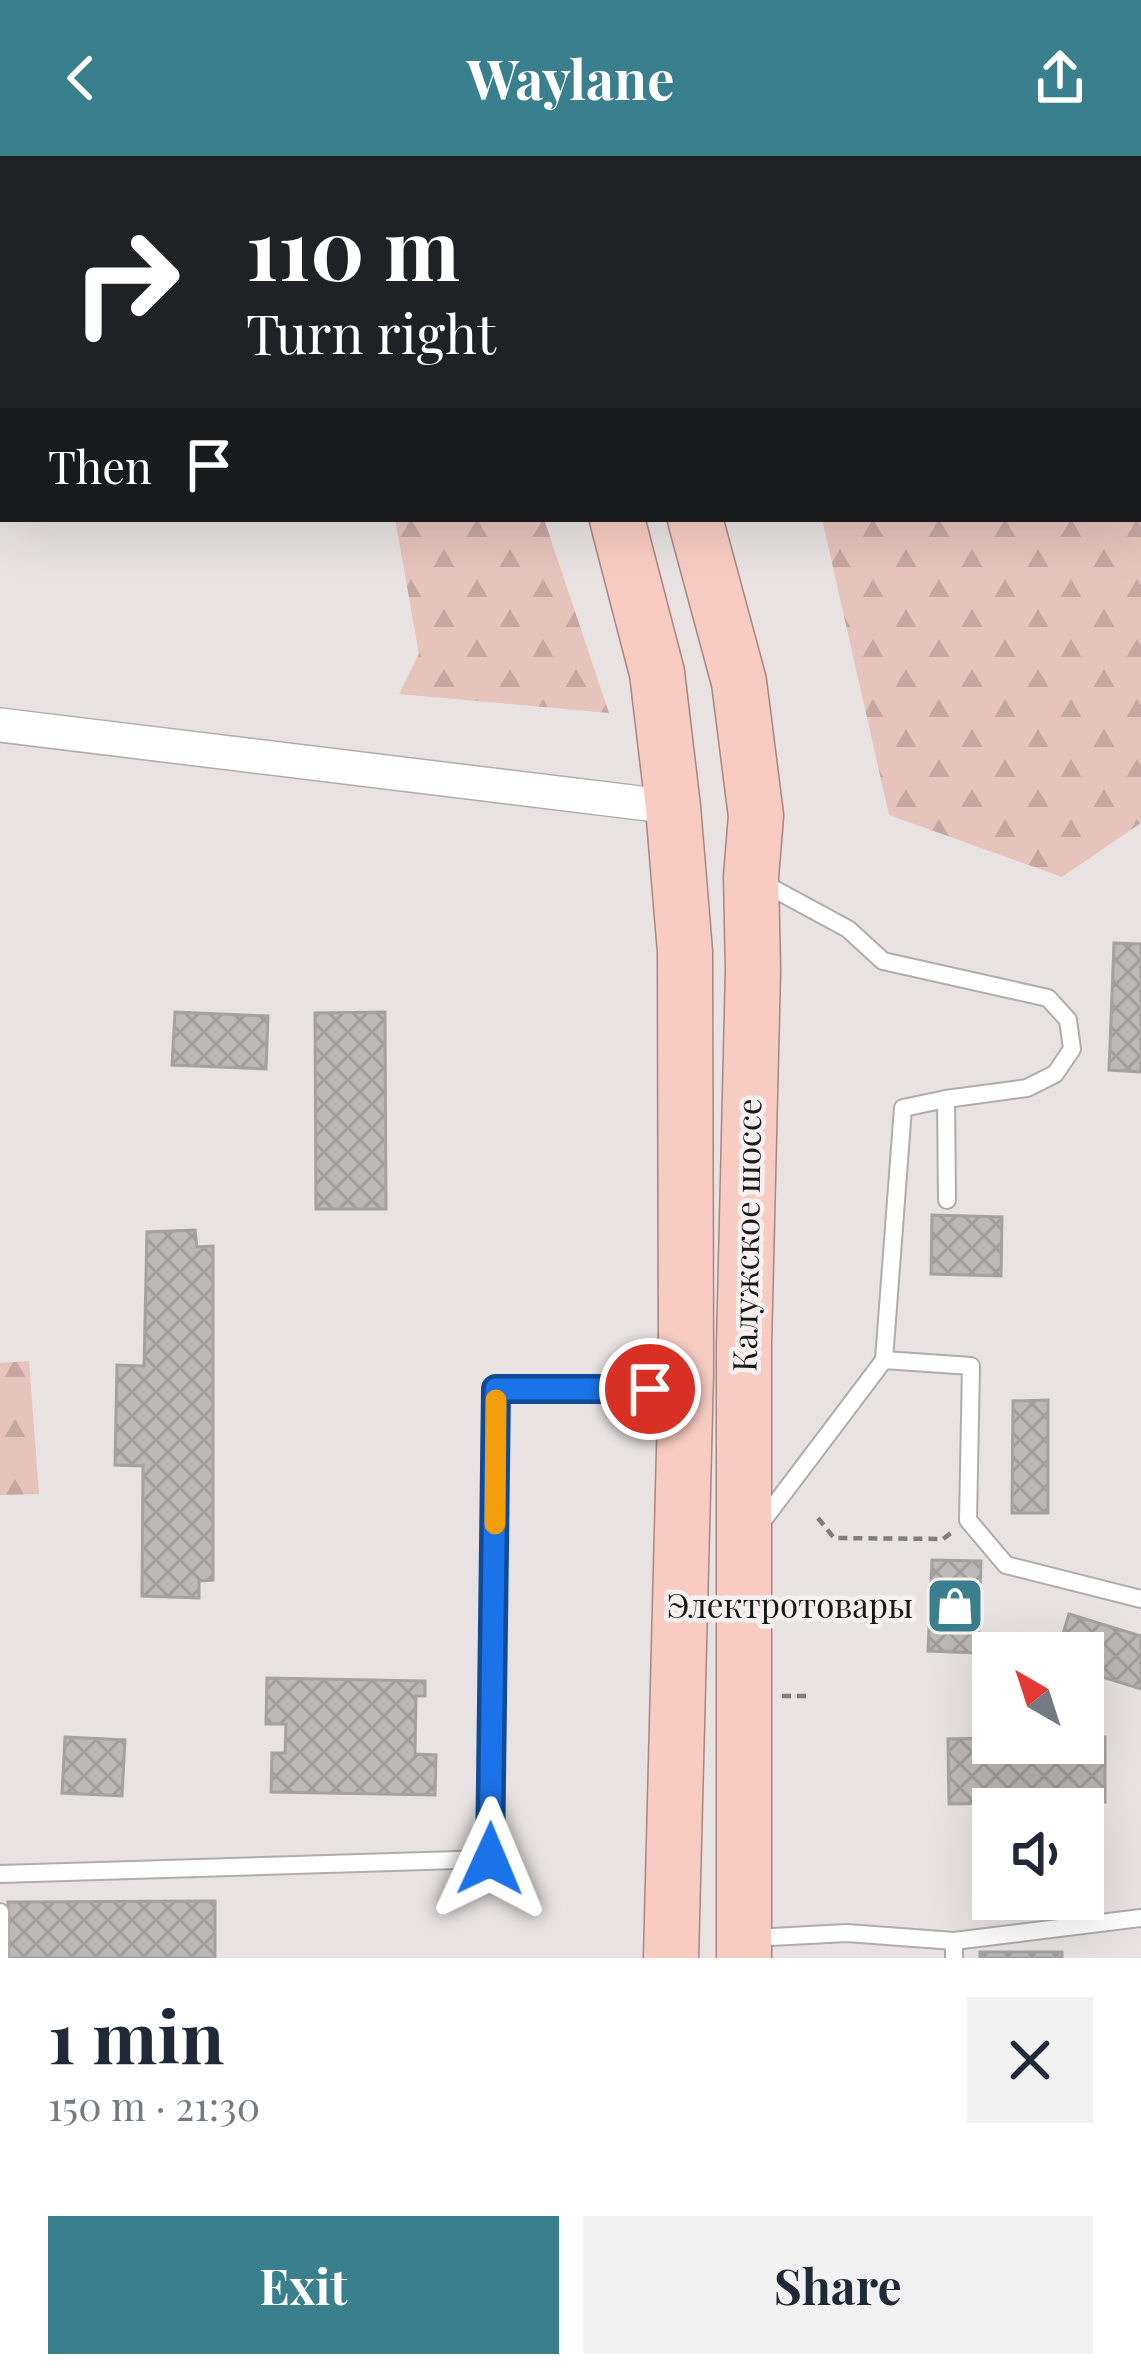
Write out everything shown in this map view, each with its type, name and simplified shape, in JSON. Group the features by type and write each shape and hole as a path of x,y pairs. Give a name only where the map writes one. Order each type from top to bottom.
{"highway":[{"name":"Калужское шоссе","path":"618,522 657,673 685,952 686,1389 670,1958"},
{"name":"Калужское шоссе","path":"696,522 739,682 756,816 745,1221 744,1948"}],"street":[{"path":"0,725 673,807"}],"lane":[{"path":"743,1547 884,1360 903,1108 1027,1088 1055,1074 1072,1049 1068,1021 1048,998 883,961 848,929 751,877"},
{"path":"946,1099 947,1200"},
{"path":"884,1360 971,1366 968,1520 1006,1565 1141,1600"},
{"path":"0,1874 490,1859 496,1389 686,1389"},
{"path":"0,1912 1,1958"},
{"path":"744,1948 847,1933 954,1950 1141,1918"}],"path":[{"path":"818,1518 834,1538 943,1539 968,1520"}],"green space":[{"path":"396,522 545,522 609,713 399,694 419,654"},
{"path":"823,522 1141,522 1141,823 1062,877 889,815"},
{"path":"29,1361 39,1494 0,1495 0,1363"}],"building":[{"path":"1114,943 1141,944 1141,1072 1109,1070"},
{"path":"175,1012 268,1016 266,1069 172,1065"},
{"path":"385,1012 386,1209 316,1209 315,1013"},
{"path":"932,1215 1002,1217 1001,1276 931,1274"},
{"path":"195,1230 197,1247 213,1246 213,1580 199,1581 199,1598 142,1596 143,1466 115,1465 117,1365 144,1366 147,1232"},
{"path":"1048,1400 1048,1513 1012,1513 1013,1401"},
{"name":"Электротовары","path":"932,1560 981,1561 979,1632 972,1632 972,1653 928,1651"},
{"path":"1069,1614 1141,1636 1141,1689 1104,1678 1104,1632 1063,1632"},
{"path":"267,1678 425,1681 425,1696 416,1696 415,1754 436,1755 435,1795 271,1792 272,1753 285,1753 286,1724 266,1724"},
{"path":"65,1737 125,1740 122,1796 62,1793"},
{"path":"1105,1737 1105,1802 1104,1788 972,1788 972,1804 949,1804 948,1739 972,1738 972,1764 1104,1764"},
{"path":"215,1901 215,1958 8,1958 8,1902"},
{"path":"980,1952 1062,1952 1062,1958 980,1958"}],"slow traffic":[{"path":"495,1524 496,1400"}],"place":[{"name":"Электротовары","path":"955,1606"}],"route":[{"path":"490,1859 496,1389 650,1389"}]}
